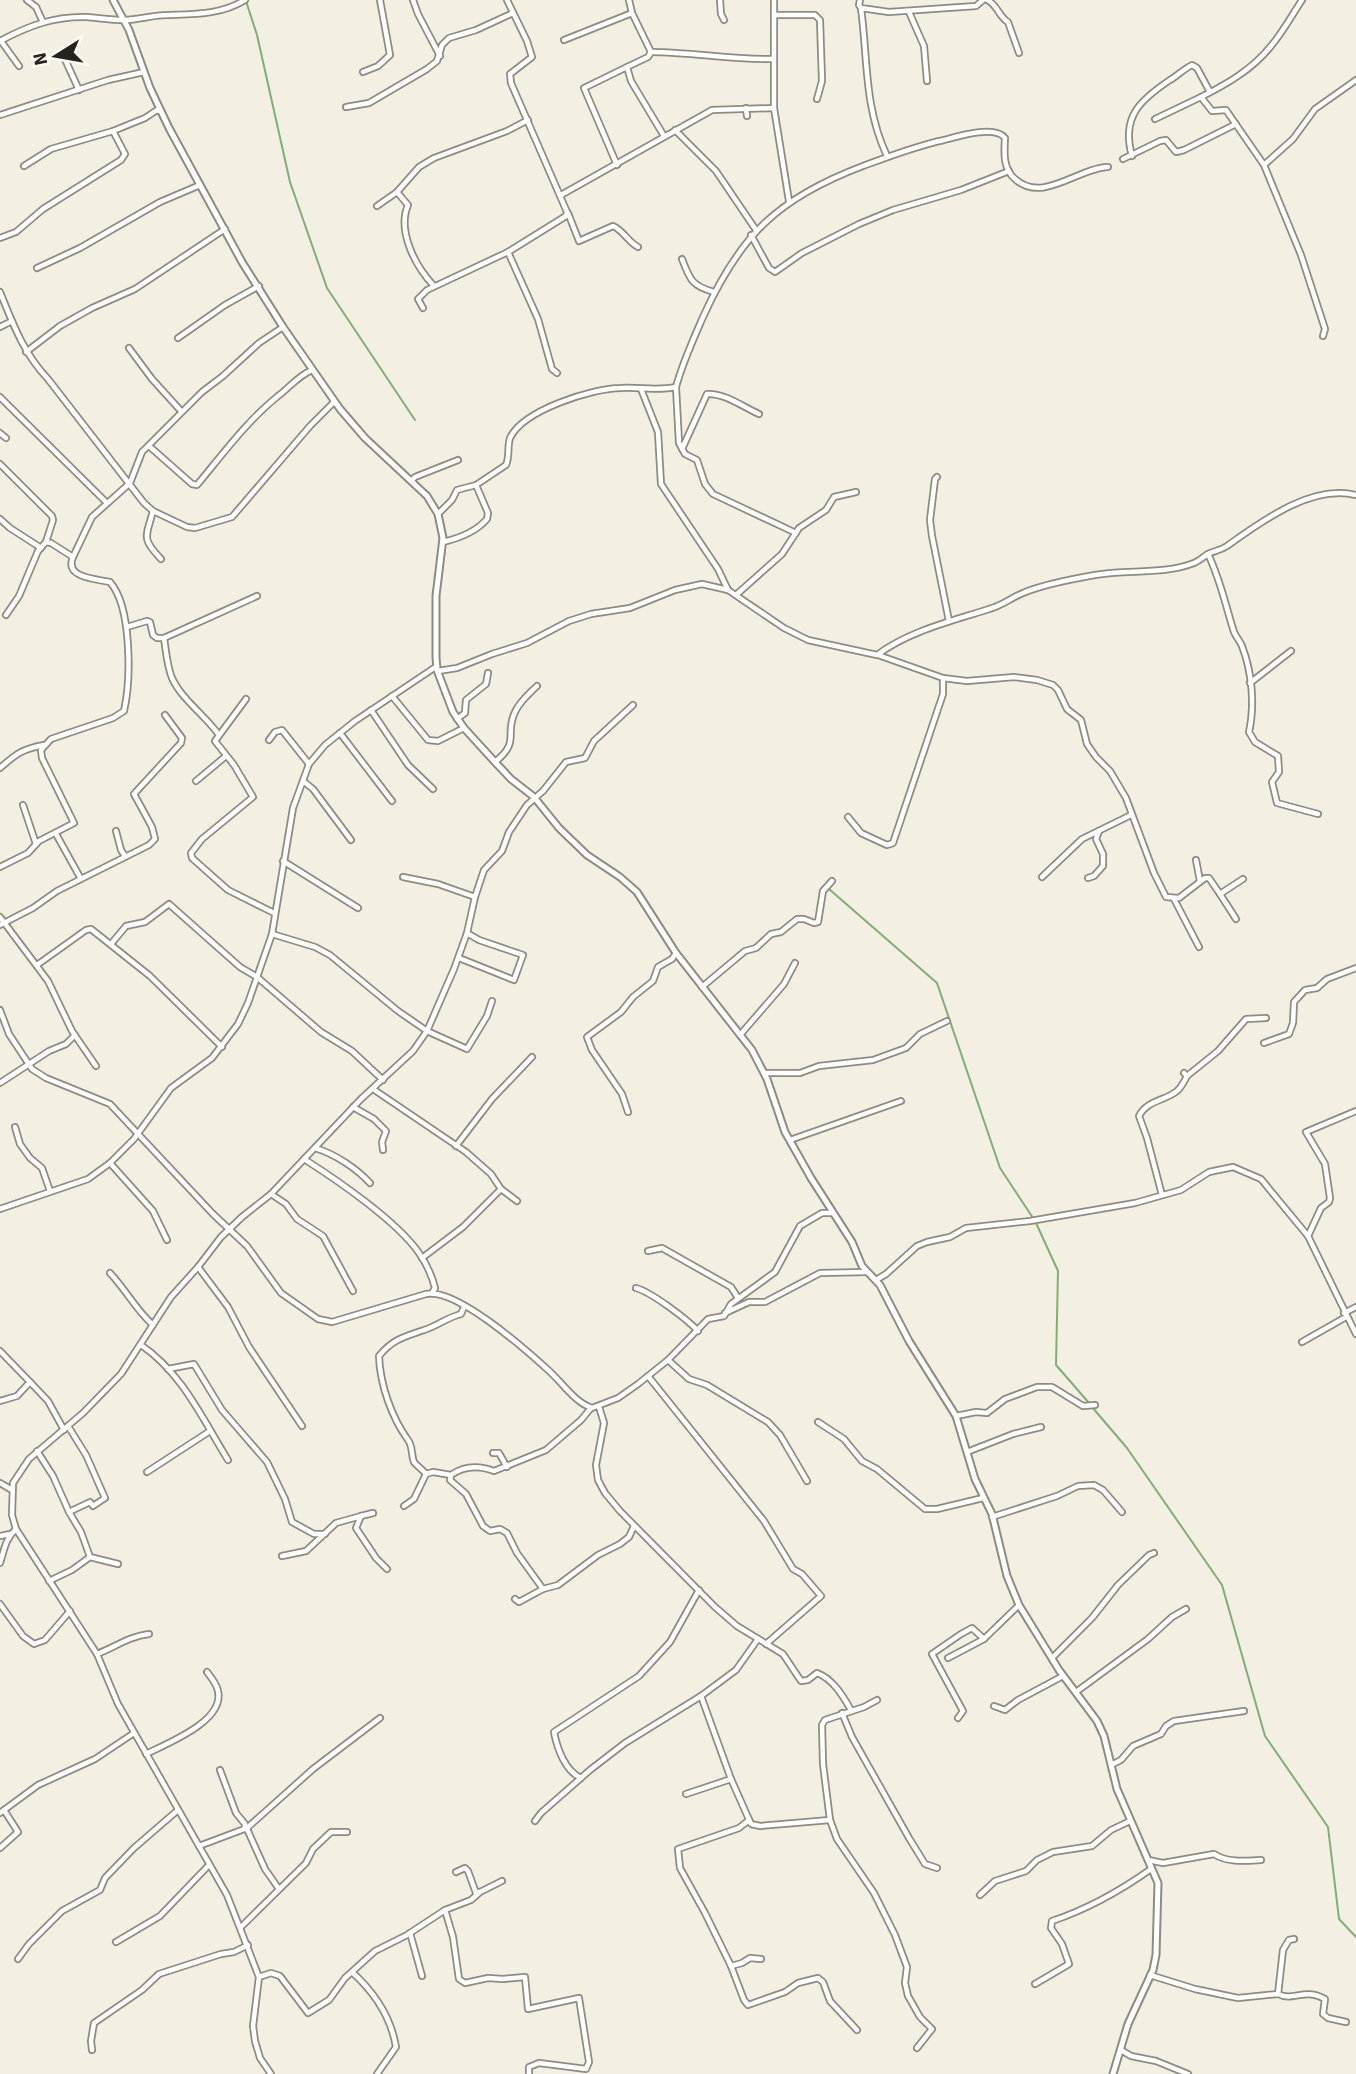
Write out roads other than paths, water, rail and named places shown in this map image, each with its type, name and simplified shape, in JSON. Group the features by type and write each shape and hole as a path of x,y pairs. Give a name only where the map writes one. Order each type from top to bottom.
{"street":[{"path":"27,0 36,7 43,22"},
{"path":"113,0 129,30 161,111 242,262 259,285 283,327 334,401 366,438 427,496 438,514 443,529 436,596 438,668 457,719 511,779 534,797 559,828 587,855 637,892 676,953 752,1050 764,1073 790,1140 860,1261 876,1280 909,1342 956,1416 975,1479 992,1517 1007,1576 1023,1616 1097,1721 1130,1821 1157,1883 1159,1899 1156,1955 1150,1975 1129,2020 1113,2074"},
{"path":"19,66 1,41 43,22 83,17 123,20 219,12 245,0"},
{"path":"363,72 387,60 390,55 380,0"},
{"path":"413,0 440,57"},
{"path":"507,0 532,57 510,74 511,83 579,241 613,226 638,247"},
{"path":"629,0 632,13 651,52"},
{"path":"720,0 724,20"},
{"path":"774,0 774,108 789,201"},
{"path":"860,0 869,102 877,135 887,156"},
{"path":"861,9 909,11 976,6 985,0 992,2 1003,20 1008,22 1018,53"},
{"path":"1155,119 1201,97 1249,68 1271,47 1302,0"},
{"path":"909,11 924,46 927,81"},
{"path":"346,107 369,103 427,69 440,57 442,45 449,38 476,30 513,13"},
{"path":"564,40 632,13"},
{"path":"774,15 815,15 820,20 822,81 817,99"},
{"path":"651,52 688,52 739,60 773,59"},
{"path":"617,165 584,88 648,57 651,52"},
{"path":"63,55 79,90"},
{"path":"1132,156 1129,144 1131,122 1136,107 1144,98 1192,65 1197,68 1210,92"},
{"path":"626,67 636,90 664,136"},
{"path":"0,115 108,80 144,72"},
{"path":"1264,166 1293,139 1315,109 1356,80"},
{"path":"1201,97 1212,111 1226,110 1264,166 1301,255 1325,329 1323,336"},
{"path":"746,108 747,116"},
{"path":"561,195 712,110 774,108"},
{"path":"24,166 51,149 113,131 157,110 161,111"},
{"path":"377,206 397,192 419,167 434,158 507,131 528,120"},
{"path":"1123,159 1166,140 1176,152 1184,150 1236,124"},
{"path":"675,130 716,171 756,230"},
{"path":"0,238 16,232 43,209 121,160 125,154 113,131"},
{"path":"796,533 713,494 705,484 697,460 681,449 678,437 676,387 714,292 727,273 729,264 751,235 789,201 816,185 887,156 957,137 996,132 1003,135 1005,164 1012,177 1023,186 1054,186 1087,171 1108,167"},
{"path":"751,235 769,268 775,272 802,253 859,224 1009,171"},
{"path":"37,268 90,243 160,202 200,185"},
{"path":"397,192 408,205 404,224 414,261 434,286"},
{"path":"423,308 418,299 420,294 508,252 566,216 568,212"},
{"path":"26,352 60,326 135,289 225,229"},
{"path":"508,252 538,319 545,340 545,352 552,369 557,373"},
{"path":"682,259 692,282 699,288 714,292"},
{"path":"178,338 259,285"},
{"path":"0,292 26,352 144,503 153,511 187,527 195,528 232,517 334,401"},
{"path":"0,327 12,321"},
{"path":"0,866 29,853 36,844 74,823 42,758 41,750 45,745 51,739 113,718 124,711 128,667 127,627 114,586 110,582 78,575 72,569 71,562 92,517 130,483 139,460 181,411 260,343 283,327"},
{"path":"129,348 181,411"},
{"path":"149,446 192,484 197,485 260,410 300,375 312,370"},
{"path":"438,514 452,500 457,490 476,485 506,465 510,438 537,412 564,400 609,389 676,387"},
{"path":"640,389 657,432 661,484 718,569 728,590"},
{"path":"681,449 707,394 712,393 735,401 759,414"},
{"path":"0,397 106,502"},
{"path":"0,433 6,438"},
{"path":"411,481 458,460"},
{"path":"0,464 52,516 46,542 19,596 6,615"},
{"path":"937,477 930,520 949,621"},
{"path":"443,542 471,532 487,519 488,513 476,485"},
{"path":"736,595 782,554 799,528 826,510 834,497 856,492"},
{"path":"877,655 901,641 949,621 992,608 1025,592 1097,575 1168,569 1196,562 1225,548 1254,527 1307,500 1332,493 1356,495"},
{"path":"153,511 145,538 160,559"},
{"path":"0,519 41,548"},
{"path":"46,542 73,557"},
{"path":"1208,554 1222,582 1250,683 1253,715 1249,732 1255,742 1278,756 1279,772 1272,782 1277,803 1318,814"},
{"path":"0,1209 88,1179 110,1163 134,1139 171,1088 212,1058 222,1047 238,1024 272,934 293,808 309,764 325,746 371,710 438,668 457,668 492,653 527,643 569,621 598,611 630,608 675,590 702,584 728,590 791,633 819,643 877,655 943,678 967,681 1014,677 1053,685 1062,696 1067,709 1081,720 1087,744 1110,771 1126,798 1166,897 1174,899 1209,878 1236,919"},
{"path":"127,627 148,621 153,635 164,638 257,596"},
{"path":"164,638 172,678 191,705 219,735"},
{"path":"1250,683 1291,651"},
{"path":"457,719 465,713 466,700 486,684 488,673"},
{"path":"848,817 861,833 887,845 893,843 943,694 943,678"},
{"path":"495,762 510,745 514,713 527,694 537,686"},
{"path":"392,696 428,740 438,741 464,728"},
{"path":"246,699 215,744 253,797 202,839 191,853 192,858 228,890 253,905 274,913"},
{"path":"271,2074 260,2059 253,2026 259,1977 227,1895 118,1704 97,1654 16,1529 12,1515 13,1483 20,1470 37,1451 66,1428 121,1374 171,1297 229,1229 271,1194 354,1107 413,1051 427,1031 459,957 484,870 502,851 509,832 534,797 543,791 566,762 585,758 594,741 632,705"},
{"path":"371,710 408,765 433,789"},
{"path":"2,924 81,879 149,845 155,839 152,827 134,794 181,743 182,738 165,715"},
{"path":"269,740 275,732 282,730 309,764"},
{"path":"340,733 391,801"},
{"path":"0,768 17,753 45,745"},
{"path":"196,781 226,756"},
{"path":"303,781 313,789 351,840"},
{"path":"23,805 36,844"},
{"path":"1042,877 1082,839 1131,815"},
{"path":"1088,878 1094,876 1103,866 1103,854 1096,836 1101,829"},
{"path":"116,831 125,856"},
{"path":"56,834 81,879"},
{"path":"1196,860 1200,882"},
{"path":"283,861 358,908"},
{"path":"403,877 438,884 475,897"},
{"path":"1220,894 1243,879"},
{"path":"702,988 745,951 756,948 771,934 781,932 797,919 818,922 821,917 823,891 832,881"},
{"path":"1174,899 1199,947"},
{"path":"111,944 126,926 145,922 169,904 313,1027 362,1058 368,1068 383,1080"},
{"path":"0,917 2,924 48,981 75,1035 96,1066"},
{"path":"37,965 91,929 150,976 222,1047"},
{"path":"459,957 514,980 523,955 479,940 467,933"},
{"path":"272,934 315,947 330,955 374,993 427,1031 467,1049 487,1016 492,1001"},
{"path":"628,1112 622,1094 592,1050 587,1037 621,1012 633,997 656,979 658,967 672,959 676,953"},
{"path":"740,1035 784,984 795,963"},
{"path":"1264,1043 1289,1034 1293,1023 1294,1002 1305,990 1317,988 1327,979 1356,968"},
{"path":"0,1010 9,1034 28,1065 36,1073 103,1100 138,1131 155,1154 247,1246 281,1293 325,1322 345,1320 439,1293 500,1329 590,1408 618,1398 648,1376 708,1319 719,1318 749,1302 765,1302 820,1273 868,1272"},
{"path":"1162,1195 1139,1116 1141,1111 1156,1100 1178,1091 1186,1074 1218,1051 1246,1019 1266,1018"},
{"path":"764,1073 800,1073 819,1066 873,1060 906,1048 920,1034 947,1021"},
{"path":"0,1083 49,1051 66,1044 75,1035"},
{"path":"456,1146 492,1099 532,1057"},
{"path":"373,1089 485,1168 501,1189 517,1201"},
{"path":"790,1140 901,1101"},
{"path":"354,1107 374,1119 386,1131 382,1142 383,1150"},
{"path":"1308,1236 1321,1209 1330,1198 1325,1164 1306,1132 1356,1111"},
{"path":"15,1127 20,1144 42,1168 50,1191"},
{"path":"314,1148 341,1160 370,1183"},
{"path":"304,1159 333,1177 407,1239 422,1258 434,1283 432,1293"},
{"path":"110,1163 153,1211 167,1240"},
{"path":"876,1280 917,1246 950,1237 966,1228 1030,1221 1135,1203 1181,1190 1209,1172 1233,1167 1261,1179 1308,1236 1356,1334"},
{"path":"422,1258 463,1227 501,1189"},
{"path":"271,1194 286,1204 297,1219 323,1236 353,1291"},
{"path":"726,1313 738,1298 775,1272 800,1226 822,1213 833,1213"},
{"path":"648,1251 662,1248 731,1287 738,1298"},
{"path":"853,1272 860,1261"},
{"path":"198,1267 228,1307 243,1339 303,1426"},
{"path":"110,1273 126,1291 135,1308 153,1325"},
{"path":"636,1288 646,1291 689,1321 698,1331"},
{"path":"426,1474 415,1462 411,1445 393,1412 382,1380 379,1356 400,1338 461,1314 464,1307"},
{"path":"1302,1342 1356,1307"},
{"path":"141,1345 168,1369 187,1391 228,1460"},
{"path":"0,1351 48,1401 86,1455 105,1499 93,1506 90,1502 69,1512"},
{"path":"667,1360 689,1378 707,1385 768,1422 780,1435 807,1481"},
{"path":"168,1369 194,1364 222,1410 267,1462 285,1499 292,1522 314,1534 324,1534"},
{"path":"648,1376 764,1521 793,1569 802,1574 821,1596 766,1644"},
{"path":"0,1401 17,1396 30,1382"},
{"path":"956,1416 987,1413 1005,1399 1037,1387 1052,1387 1083,1406 1095,1405"},
{"path":"599,1407 604,1423 596,1457 598,1480 610,1499 733,1623 783,1654 801,1681 808,1680 817,1673 823,1675 843,1695 851,1710"},
{"path":"404,1506 414,1499 426,1474 433,1472 451,1475 460,1469 473,1467 494,1471 508,1467 549,1448 581,1420 590,1408"},
{"path":"818,1422 844,1439 862,1461 877,1469 925,1509 984,1498"},
{"path":"967,1452 1013,1434 1041,1427"},
{"path":"147,1472 211,1431"},
{"path":"37,1451 53,1476 81,1532 90,1557"},
{"path":"493,1453 499,1453 508,1467"},
{"path":"451,1475 450,1480 466,1494 483,1526 491,1531 500,1529 507,1533 517,1553 543,1589"},
{"path":"0,1483 12,1490"},
{"path":"992,1517 1057,1496 1078,1486 1094,1485 1103,1490 1122,1512"},
{"path":"282,1556 306,1551 336,1523 373,1513"},
{"path":"361,1516 356,1528 376,1558 387,1569"},
{"path":"515,1599 519,1602 543,1589 558,1585 598,1555 620,1544 629,1537 634,1526"},
{"path":"0,1563 10,1534 16,1529"},
{"path":"0,1536 10,1534"},
{"path":"1052,1658 1092,1618 1118,1585 1154,1553"},
{"path":"49,1581 72,1570 90,1557 118,1564"},
{"path":"581,1778 569,1769 559,1751 554,1732 639,1676 670,1642 699,1590"},
{"path":"0,1604 23,1636 34,1644 45,1640 70,1611"},
{"path":"948,1658 984,1639 1019,1605"},
{"path":"1076,1692 1186,1609"},
{"path":"958,1718 963,1711 932,1654 972,1629 984,1639"},
{"path":"97,1654 120,1645 133,1636 149,1634"},
{"path":"535,1821 581,1778 625,1743 701,1696 736,1670 758,1639"},
{"path":"146,1754 210,1717 218,1705 218,1691 207,1672"},
{"path":"994,1706 1005,1710 1063,1676"},
{"path":"701,1696 731,1779 751,1824 761,1826 830,1820"},
{"path":"877,1700 825,1720 822,1725 823,1764 830,1820 837,1839 874,1893 907,1967 905,1983 908,1996 920,2017 932,2029 917,2048"},
{"path":"1111,1765 1121,1760 1133,1746 1161,1734 1166,1726 1174,1721 1244,1711"},
{"path":"842,1713 852,1737 909,1838 925,1864 937,1868"},
{"path":"199,1846 246,1829 313,1769 380,1718"},
{"path":"0,1849 18,1832 2,1811 38,1785 95,1759 134,1733"},
{"path":"220,1770 236,1813 245,1824 265,1869 279,1889"},
{"path":"686,1794 731,1779"},
{"path":"18,1959 62,1911 100,1890 105,1878 134,1848 178,1810"},
{"path":"748,1820 740,1828 678,1849 680,1868 731,1966 744,2000 748,2005 785,1992 798,1983 818,1978 823,1982 830,2001 857,2029"},
{"path":"980,1895 995,1881 1026,1871 1037,1860 1053,1852 1092,1846 1111,1830 1130,1821"},
{"path":"240,1927 306,1863 313,1849 331,1832 347,1832"},
{"path":"1148,1860 1163,1863 1213,1854 1235,1861 1261,1860"},
{"path":"116,1942 160,1916 209,1865"},
{"path":"456,1872 465,1868 476,1893 480,1892"},
{"path":"1035,1984 1069,1964 1062,1944 1051,1928 1052,1921 1078,1912 1126,1887 1151,1869"},
{"path":"259,1977 271,1973 280,1976 307,2013 329,2000 345,1978 375,1951 410,1933 445,1910 471,1900 480,1892 502,1881"},
{"path":"445,1910 453,1937 459,1979 465,1983 488,1978 525,1977 528,2009 579,1998 589,2062 586,2069 539,2063 529,2067 529,2074"},
{"path":"410,1933 422,1976"},
{"path":"1278,1994 1283,1950 1289,1940 1294,1939"},
{"path":"92,2050 94,2024 142,1990 159,1974 234,1952 248,1945"},
{"path":"731,1966 750,1958 761,1959"},
{"path":"352,1972 381,2006 393,2031 396,2047 377,2074"},
{"path":"1150,1975 1195,1989 1238,1998 1278,1994 1289,1997 1310,1993 1325,1999 1323,2014 1328,2018 1346,2022"},
{"path":"1121,2050 1188,2074"}],"waterway":[{"path":"246,1 257,35 290,182 327,288 415,420"},
{"path":"829,889 937,983 1000,1168 1033,1218"},
{"path":"1036,1223 1058,1271 1056,1365 1089,1403"},
{"path":"1092,1407 1127,1448 1222,1585 1265,1736 1328,1827 1339,1919 1356,1937"}]}
